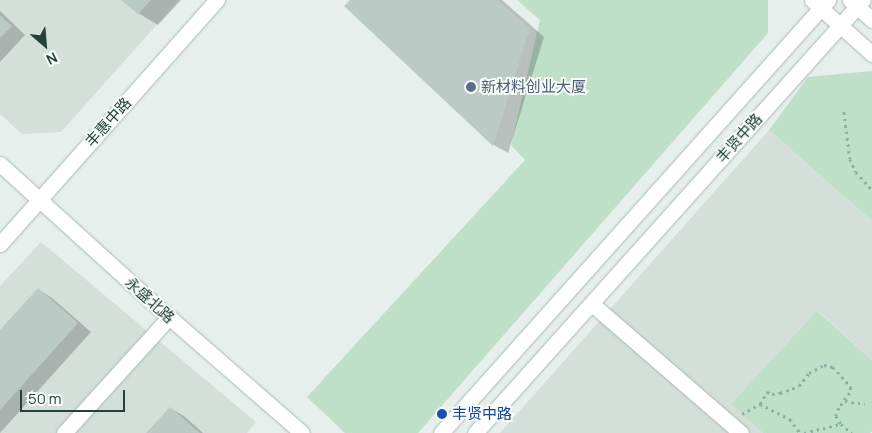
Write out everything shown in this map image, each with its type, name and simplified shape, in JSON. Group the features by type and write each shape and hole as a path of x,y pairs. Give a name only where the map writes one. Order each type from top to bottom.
{"street":[{"name":"丰惠中路","path":"0,244 217,0"},
{"path":"856,2 872,20"},
{"name":"丰贤中路","path":"475,433 840,25 856,2"},
{"path":"820,3 840,25 872,54"},
{"name":"丰贤中路","path":"441,433 820,3"},
{"name":"永盛北路","path":"0,164 169,317 302,433"},
{"path":"592,304 741,433"},
{"path":"64,433 169,317"}],"path":[{"path":"844,112 850,159 856,172 872,190"},
{"path":"742,414 760,404 767,392 780,393 799,386 809,373 824,365 833,367 851,387 850,393 836,416 841,424 852,433"},
{"path":"845,401 865,404"},
{"path":"760,404 790,419 800,433"},
{"path":"804,433 841,424"}],"shaded area":[{"path":"0,0 179,0 61,132 22,134 0,114"},
{"path":"769,130 872,221 872,360 818,311 732,404 763,433 500,433"},
{"path":"41,242 256,422 247,433 0,433 0,286"}],"green space":[{"path":"517,0 768,0 768,33 418,433 345,433 307,397 525,160 511,145 540,20"},
{"path":"871,71 872,221 769,130 808,77"},
{"path":"817,311 872,360 872,431 870,433 763,433 731,404"}],"building":[{"path":"121,0 151,0 138,14"},
{"name":"新材料创业大厦","path":"350,0 497,0 530,28 493,146 344,6"},
{"path":"0,15 12,26 0,38"},
{"path":"38,288 78,323 0,410 0,330"},
{"path":"170,407 200,433 146,433"}],"place":[{"name":"新材料创业大厦","path":"471,87"},
{"name":"丰贤中路","path":"442,414"}]}
